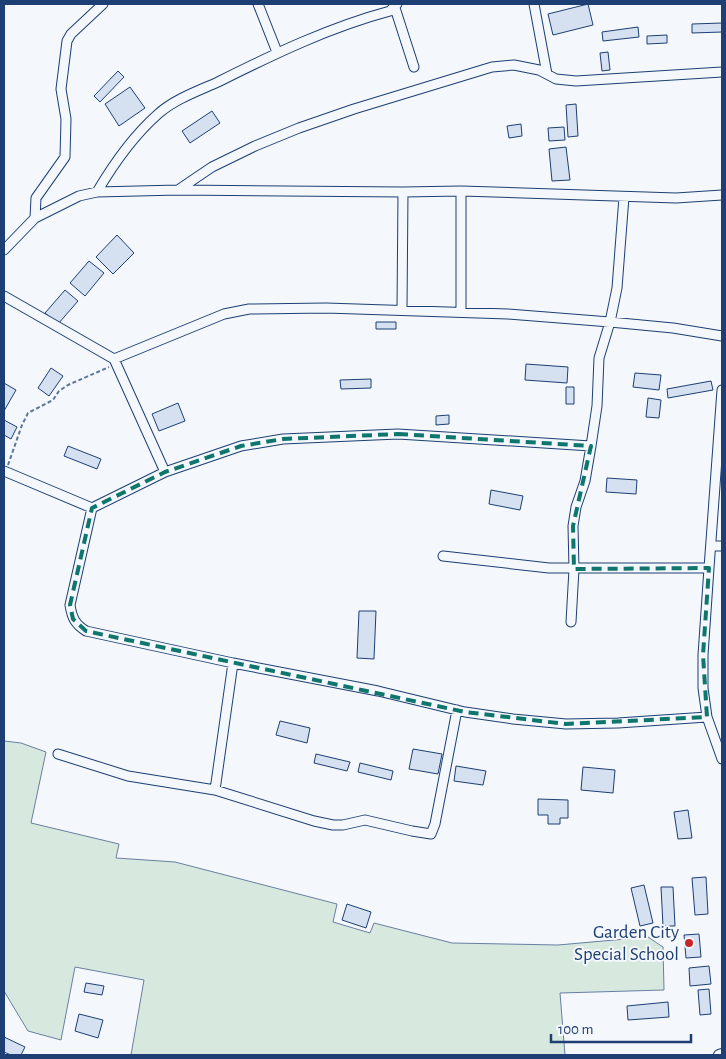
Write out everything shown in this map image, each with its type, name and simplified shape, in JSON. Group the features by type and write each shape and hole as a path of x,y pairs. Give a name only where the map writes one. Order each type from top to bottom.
{"street":[{"path":"35,218 36,198 65,157 66,119 61,89 67,41 71,34 103,4"},
{"path":"258,4 277,52"},
{"path":"534,4 547,74"},
{"path":"97,192 126,146 159,113 181,99 277,52 329,30 368,16 390,11 396,6 414,67"},
{"path":"178,190 212,166 299,128 398,95 492,67 514,65 538,70 556,78 576,81 722,72"},
{"path":"4,250 35,218 79,196 97,192 178,190 461,191 676,198 722,194"},
{"path":"461,191 461,312"},
{"path":"402,310 403,192"},
{"path":"571,622 574,569 573,526 576,507 585,481 591,446 597,406 599,358 610,322 617,288 624,197"},
{"path":"4,296 115,362 164,472"},
{"path":"115,362 235,311 326,308 461,312 610,322 673,328 722,336"},
{"path":"722,390 703,655 703,688 707,717 722,760"},
{"path":"5,471 92,508 164,472 241,446 283,439 398,434 591,446"},
{"path":"92,508 70,605 73,619 78,626 86,631 233,663 378,691 457,710 513,719 566,724 618,723 707,717"},
{"path":"711,546 722,546"},
{"path":"443,556 524,566 574,569 709,568"},
{"path":"214,790 233,663"},
{"path":"58,754 128,776 214,790 290,815 323,823 343,825 365,820 430,834 435,824 457,710"}],"path":[{"path":"5,471 28,413 53,400 59,391 68,385 115,362"}],"highlighted area":[{"path":"398,434 591,446 573,526 574,569 709,568 703,655 707,717 566,724 465,712 86,631 73,619 70,605 92,508 165,472 241,446 283,439"}],"shaded area":[{"path":"4,741 21,743 46,752 31,823 119,844 116,858 175,862 337,904 333,922 370,933 374,923 452,943 558,945 648,937 663,947 664,990 560,993 565,1055 131,1055 144,980 75,967 61,1040 28,1031 4,991"}],"building":[{"path":"588,4 593,25 553,35 548,14"},
{"path":"722,23 722,32 692,33 692,24"},
{"path":"638,27 639,37 603,41 602,32"},
{"path":"667,35 667,43 647,44 647,36"},
{"path":"608,52 610,70 602,71 600,53"},
{"path":"118,71 124,77 100,102 94,96"},
{"path":"130,87 145,108 119,126 105,104"},
{"path":"576,104 578,136 568,137 566,105"},
{"path":"212,111 220,123 190,143 182,131"},
{"path":"521,124 522,136 509,138 507,126"},
{"path":"564,127 565,140 549,141 548,128"},
{"path":"566,147 570,180 552,181 549,149"},
{"path":"117,235 134,253 113,274 96,257"},
{"path":"89,261 104,273 85,296 70,283"},
{"path":"65,290 78,301 58,324 45,313"},
{"path":"376,322 396,322 396,329 376,329"},
{"path":"526,364 568,367 567,383 525,380"},
{"path":"51,368 63,376 49,396 38,388"},
{"path":"635,373 661,375 659,390 633,387"},
{"path":"371,379 371,388 341,389 340,380"},
{"path":"711,381 713,390 668,398 667,389"},
{"path":"4,383 16,390 4,411"},
{"path":"566,387 574,387 574,404 566,404"},
{"path":"648,398 661,400 659,418 646,417"},
{"path":"178,403 185,421 159,431 152,414"},
{"path":"449,415 449,424 436,425 436,416"},
{"path":"4,420 17,427 11,439 4,435"},
{"path":"68,446 101,459 97,469 64,456"},
{"path":"607,478 637,480 636,494 606,492"},
{"path":"491,490 523,496 520,510 489,504"},
{"path":"359,611 376,611 374,659 357,658"},
{"path":"280,721 310,728 307,743 276,735"},
{"path":"413,749 442,754 438,774 409,769"},
{"path":"316,754 350,762 347,771 314,763"},
{"path":"360,763 393,771 391,780 358,772"},
{"path":"456,766 486,771 483,785 454,781"},
{"path":"583,767 615,770 613,793 581,790"},
{"path":"538,799 568,800 568,818 560,818 560,824 548,824 548,815 538,815"},
{"path":"688,810 692,838 678,839 674,812"},
{"path":"706,877 708,914 695,915 692,878"},
{"path":"644,885 653,923 640,926 631,888"},
{"path":"661,887 673,887 675,926 663,926"},
{"path":"347,904 371,912 366,928 342,920"},
{"path":"699,934 701,957 686,958 684,935"},
{"path":"709,966 711,984 690,986 689,968"},
{"path":"86,983 104,986 102,995 84,992"},
{"path":"709,989 711,1014 700,1015 698,990"},
{"path":"668,1002 669,1017 628,1020 627,1006"},
{"path":"79,1014 103,1020 98,1038 75,1031"},
{"path":"4,1037 25,1047 21,1055 11,1055 4,1052"}],"place":[{"name":"Garden City Special School","path":"689,943"}]}
